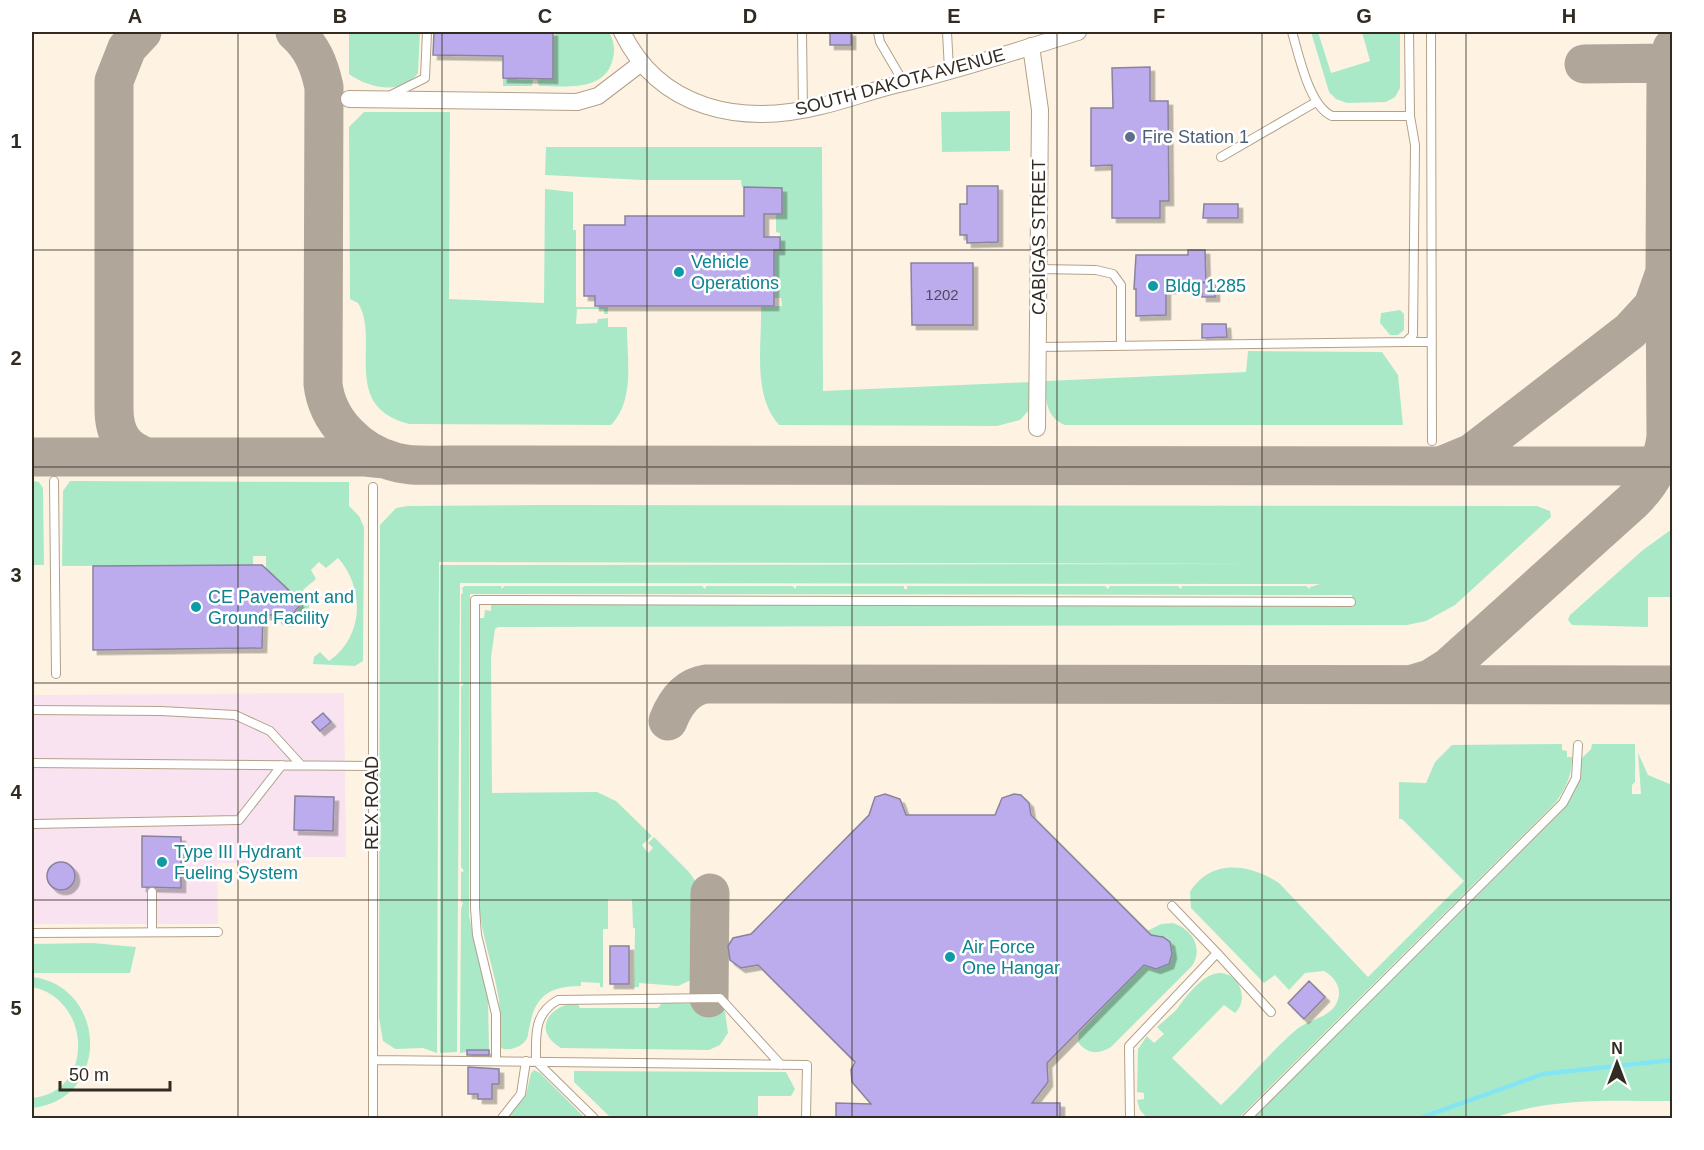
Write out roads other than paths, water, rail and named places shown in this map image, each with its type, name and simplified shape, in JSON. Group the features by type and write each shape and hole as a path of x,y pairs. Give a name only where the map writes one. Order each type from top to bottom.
{"street":[{"path":"349,99 577,102 598,96 640,64 622,32"},
{"name":"SOUTH DAKOTA AVENUE","path":"640,64 672,90 711,107 763,114 802,110 1078,32"},
{"name":"CABIGAS STREET","path":"1031,46 1040,110 1037,428"}],"lane":[{"path":"383,99 425,78 426,32"},
{"path":"802,32 802,110"},
{"path":"878,32 880,42 904,83"},
{"path":"947,32 949,70"},
{"path":"1292,32 1320,108 1332,116 1410,116"},
{"path":"1406,342 1413,335 1414,145 1410,116 1409,32"},
{"path":"1431,32 1432,441"},
{"path":"1221,157 1316,102"},
{"path":"1039,269 1096,270 1113,274 1121,285 1121,346"},
{"path":"1038,347 1432,342"},
{"path":"54,481 56,674"},
{"name":"REX ROAD","path":"373,487 373,1119"},
{"path":"496,1060 496,1014 477,936 475,908 475,600 1351,602"},
{"path":"32,710 161,711 235,715 270,731 301,765"},
{"path":"1248,1119 1563,803 1576,778 1578,745"},
{"path":"32,763 372,766"},
{"path":"32,824 239,820 282,765"},
{"path":"152,892 152,932"},
{"path":"1172,906 1271,1012"},
{"path":"32,933 218,932"},
{"path":"1130,1119 1129,1046 1217,953"},
{"path":"594,1119 536,1061 538,1020 548,1005 558,999 720,998 781,1065"},
{"path":"373,1060 807,1065 806,1119"},
{"path":"502,1119 521,1094 526,1061"}],"waterway":[{"path":"1420,1118 1543,1074 1672,1060"}],"place":[{"name":"Fire Station 1","path":"1130,137"},
{"name":"Vehicle Operations","path":"679,272"},
{"name":"Bldg 1285","path":"1153,286"},
{"name":"CE Pavement and Ground Facility","path":"196,607"},
{"name":"Type III Hydrant Fueling System","path":"162,862"},
{"name":"Air Force One Hangar","path":"950,957"}]}
